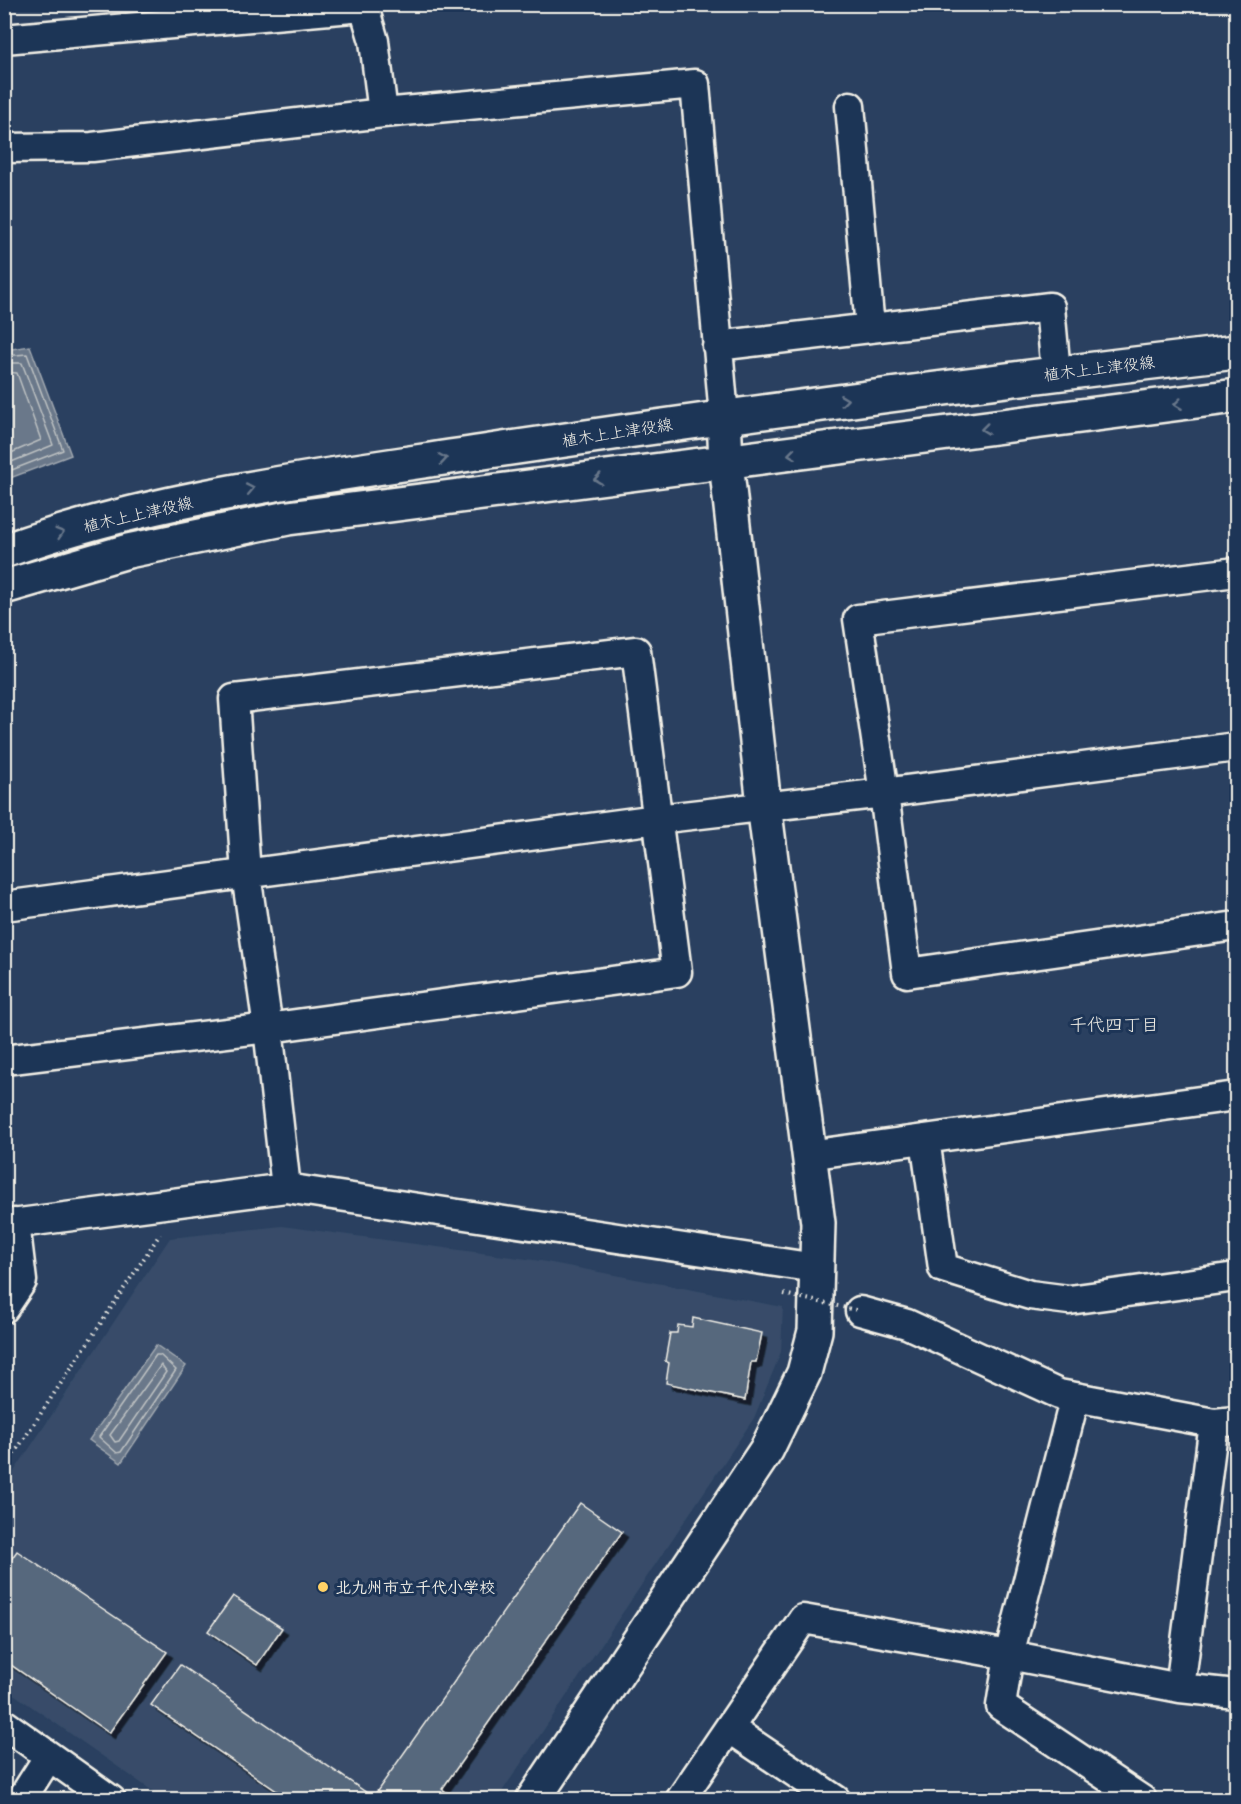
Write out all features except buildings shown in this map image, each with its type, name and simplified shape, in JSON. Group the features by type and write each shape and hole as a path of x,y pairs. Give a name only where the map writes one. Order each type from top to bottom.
{"main road":[{"name":"植木上上津役線","path":"4,550 123,515 272,484 724,416 1236,352"},
{"name":"植木上上津役線","path":"4,587 128,551 288,518 1236,396"},
{"path":"533,1800 766,1449 804,1373 815,1331 818,1223 764,805 726,462 724,416"}],"street":[{"path":"4,39 363,6 374,41 383,113"},
{"path":"4,148 92,147 383,113 695,84 724,416"},
{"path":"850,106 870,328"},
{"path":"717,346 1050,308 1056,373"},
{"path":"1236,572 858,619 884,793 907,973 1236,926"},
{"path":"4,1060 268,1028 677,972 636,651 234,699 246,874 268,1028 286,1188"},
{"path":"4,906 764,805 884,793 1236,747"},
{"path":"808,1155 1236,1096"},
{"path":"925,1139 943,1268 1030,1295 1069,1300 1236,1277"},
{"path":"4,1308 22,1281 10,1224 286,1188 816,1268"},
{"path":"860,1311 907,1324 1059,1394 1225,1422 1180,1688"},
{"path":"1075,1397 1009,1655 1000,1706 1142,1800"},
{"path":"680,1800 803,1619 1180,1688 1236,1694"},
{"path":"4,1724 111,1800"},
{"path":"729,1728 836,1800"},
{"path":"21,1800 49,1756"}],"path":[{"path":"4,1469 164,1228"},
{"path":"772,1292 860,1311"}],"shaded area":[{"name":"北九州市立千代小学校","path":"282,1226 541,1261 783,1307 781,1352 754,1418 497,1799 164,1799 5,1688 5,1485 170,1238"}],"water":[{"path":"30,346 71,455 5,480 5,348 6,350"},
{"path":"156,1345 186,1366 121,1463 89,1440"}],"place":[{"name":"北九州市立千代小学校","path":"323,1587"}],"district":[{"name":"千代四丁目","path":"1114,1025"}]}
